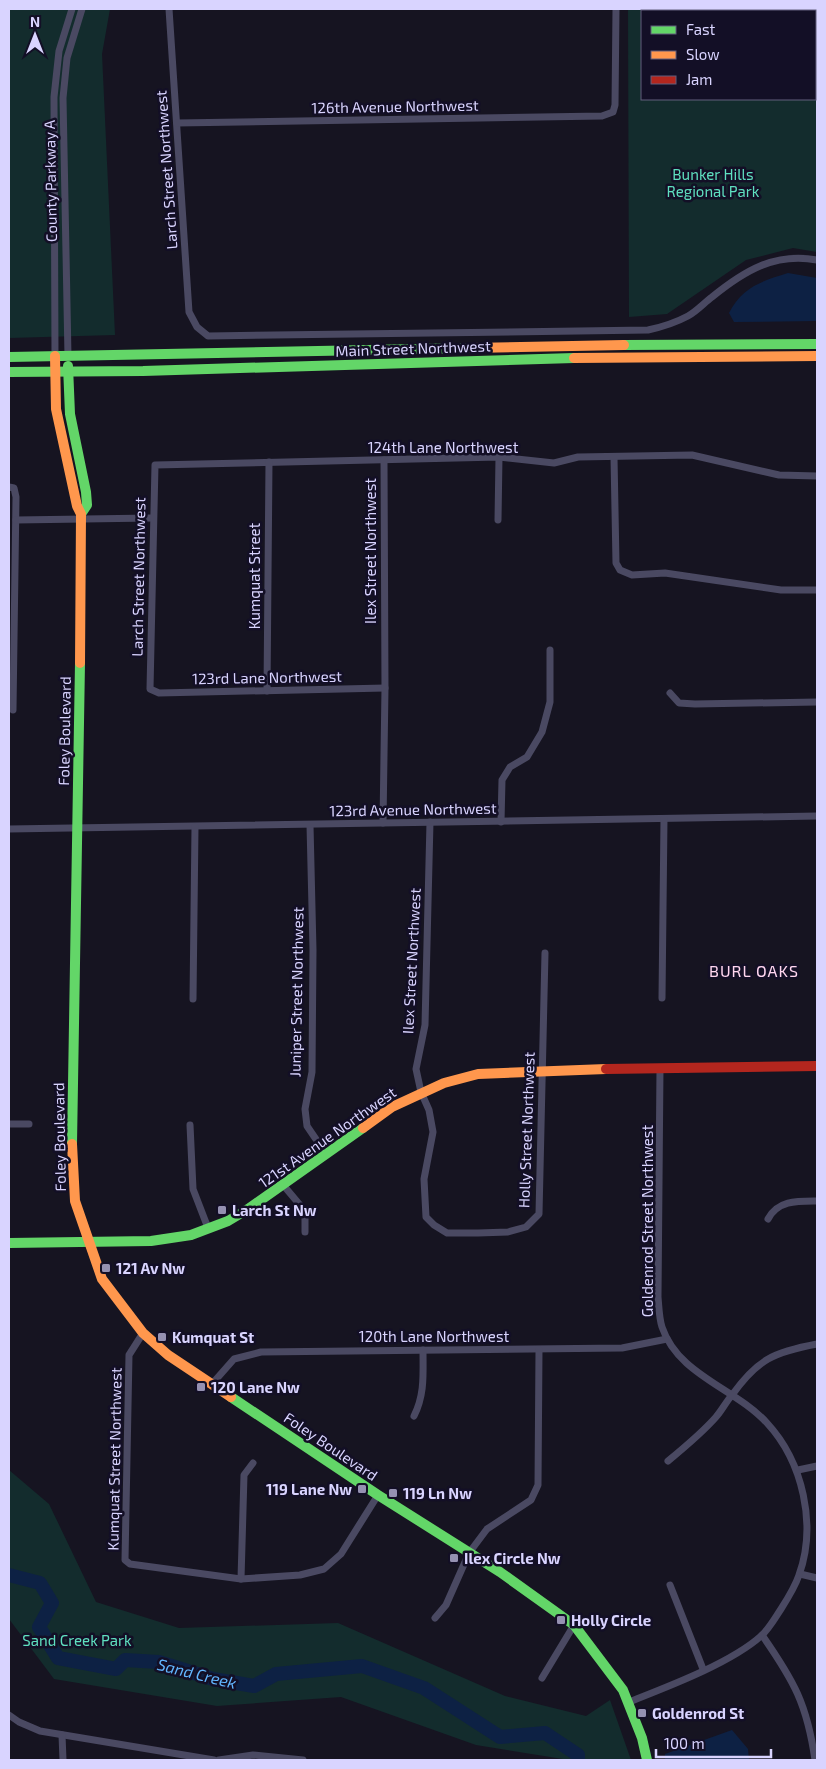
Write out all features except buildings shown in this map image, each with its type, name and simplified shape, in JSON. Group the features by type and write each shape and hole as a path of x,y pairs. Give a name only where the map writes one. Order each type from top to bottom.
{"street":[{"name":"County Parkway A","path":"55,356 54,97 59,51 72,9"},
{"name":"County Parkway A","path":"68,356 63,98 67,58 82,9"},
{"name":"Larch Street Northwest","path":"169,9 189,312 197,327 208,336 648,330 689,316 741,274 754,267 788,258 817,260"},
{"name":"126th Avenue Northwest","path":"177,123 592,116 613,112 615,105 616,9"},
{"name":"Main Street Northwest","path":"9,357 511,347 817,344"},
{"name":"Foley Boulevard","path":"55,356 56,409 81,517 72,1160 75,1201 102,1279 143,1333 168,1355 378,1495 545,1602 574,1625 593,1647 629,1702 647,1760"},
{"name":"Foley Boulevard","path":"68,356 70,414 86,492 87,505 81,517"},
{"name":"Main Street Northwest","path":"9,372 143,371 620,357 817,356"},
{"name":"124th Lane Northwest","path":"155,465 499,457 554,463 578,456 692,455 779,475 817,476"},
{"path":"498,520 499,457"},
{"path":"614,457 616,563 620,570 632,575 666,573 781,590 817,590"},
{"name":"Ilex Street Northwest","path":"383,823 385,688 384,460"},
{"name":"Kumquat Street","path":"268,691 269,462"},
{"name":"Larch Street Northwest","path":"150,689 152,518 155,465"},
{"path":"11,487 16,520 13,710"},
{"path":"16,520 81,517 152,518"},
{"path":"501,822 502,780 510,767 527,757 542,732 550,702 550,650"},
{"name":"123rd Lane Northwest","path":"150,689 159,693 385,688"},
{"path":"670,693 679,703 695,704 817,702"},
{"name":"123rd Avenue Northwest","path":"9,829 817,816"},
{"path":"662,998 664,819"},
{"name":"Ilex Street Northwest","path":"426,1216 424,1178 431,1154 433,1132 429,1110 421,1092 416,1070 425,1025 430,822"},
{"name":"Juniper Street Northwest","path":"310,825 312,1072 305,1109 307,1126 326,1154"},
{"path":"193,999 195,827"},
{"name":"Holly Street Northwest","path":"426,1216 434,1225 447,1233 508,1232 526,1227 539,1214 546,953"},
{"name":"121st Avenue Northwest","path":"9,1243 151,1241 192,1235 242,1213 284,1186 392,1107 421,1092 478,1074 542,1070 817,1066"},
{"name":"Goldenrod Street Northwest","path":"629,1702 727,1659 762,1635 793,1589 800,1574 805,1526 804,1505 798,1470 790,1454 767,1423 732,1395 693,1369 667,1339 661,1325 658,1297 660,1068"},
{"path":"9,1124 29,1124"},
{"path":"190,1125 193,1189 208,1228"},
{"path":"284,1186 305,1211 305,1232"},
{"path":"768,1219 776,1207 786,1203 817,1201"},
{"name":"Kumquat Street Northwest","path":"143,1333 129,1355 125,1560 134,1566 241,1579"},
{"name":"120th Lane Northwest","path":"212,1384 234,1359 252,1353 622,1348 667,1339"},
{"path":"668,1461 695,1439 718,1416 752,1369 771,1356 790,1349 817,1344"},
{"path":"414,1416 421,1401 424,1386 423,1350"},
{"path":"435,1618 446,1606 469,1553 487,1528 531,1500 538,1485 539,1350"},
{"path":"253,1463 244,1475 241,1579 300,1575 324,1569 341,1554 378,1495"},
{"path":"798,1470 817,1466"},
{"path":"800,1574 817,1578"},
{"path":"670,1585 704,1669"},
{"path":"542,1678 574,1625"},
{"path":"762,1635 796,1687 811,1734 815,1760"},
{"path":"9,1715 19,1722 40,1731 176,1757 214,1760"},
{"path":"62,1735 63,1760"},
{"path":"219,1760 254,1755 302,1760"}],"green space":[{"path":"9,9 110,9 102,54 115,335 9,338"},
{"name":"Bunker Hills Regional Park","path":"628,9 817,9 817,252 793,248 746,260 667,314 629,317"},
{"name":"Sand Creek Park","path":"9,1470 49,1504 96,1602 179,1628 338,1623 505,1696 586,1716 610,1700 631,1760 569,1760 476,1745 341,1697 217,1706 54,1679 9,1619"}],"water":[{"path":"788,273 817,278 817,321 734,322 729,313 740,297 761,282"},
{"path":"732,1730 748,1749 749,1760 665,1760 665,1754"}],"waterway":[{"name":"Sand Creek","path":"9,1575 40,1583 52,1603 39,1627 58,1658 116,1669 125,1660 159,1662 213,1679 254,1686 276,1674 362,1666 424,1688 500,1737 545,1733 578,1755 578,1760"}],"traffic: fast":[{"path":"624,345 817,344"},
{"path":"9,357 470,348"},
{"path":"9,372 143,371 574,358"},
{"path":"68,366 70,414 86,492 87,505 81,514"},
{"path":"72,1144 80,663"},
{"path":"9,1243 151,1241 191,1235 228,1221 248,1209 363,1128"},
{"path":"231,1397 378,1495 500,1572 574,1625 623,1690 642,1738 647,1760"}],"traffic: slow":[{"path":"470,348 624,345"},
{"path":"55,356 56,409 77,506 81,514 80,663"},
{"path":"574,358 817,356"},
{"path":"363,1128 392,1107 444,1083 478,1074 606,1069"},
{"path":"72,1144 75,1201 102,1279 143,1333 168,1355 231,1397"}],"traffic: jam":[{"path":"606,1069 817,1066"}],"place":[{"name":"Larch St Nw","path":"222,1210"},
{"name":"121 Av Nw","path":"106,1268"},
{"name":"Kumquat St","path":"162,1337"},
{"name":"120 Lane Nw","path":"201,1387"},
{"name":"119 Lane Nw","path":"362,1489"},
{"name":"119 Ln Nw","path":"393,1493"},
{"name":"Ilex Circle Nw","path":"454,1558"},
{"name":"Holly Circle","path":"561,1620"},
{"name":"Goldenrod St","path":"642,1713"}],"district":[{"name":"BURL OAKS","path":"754,970"}]}
